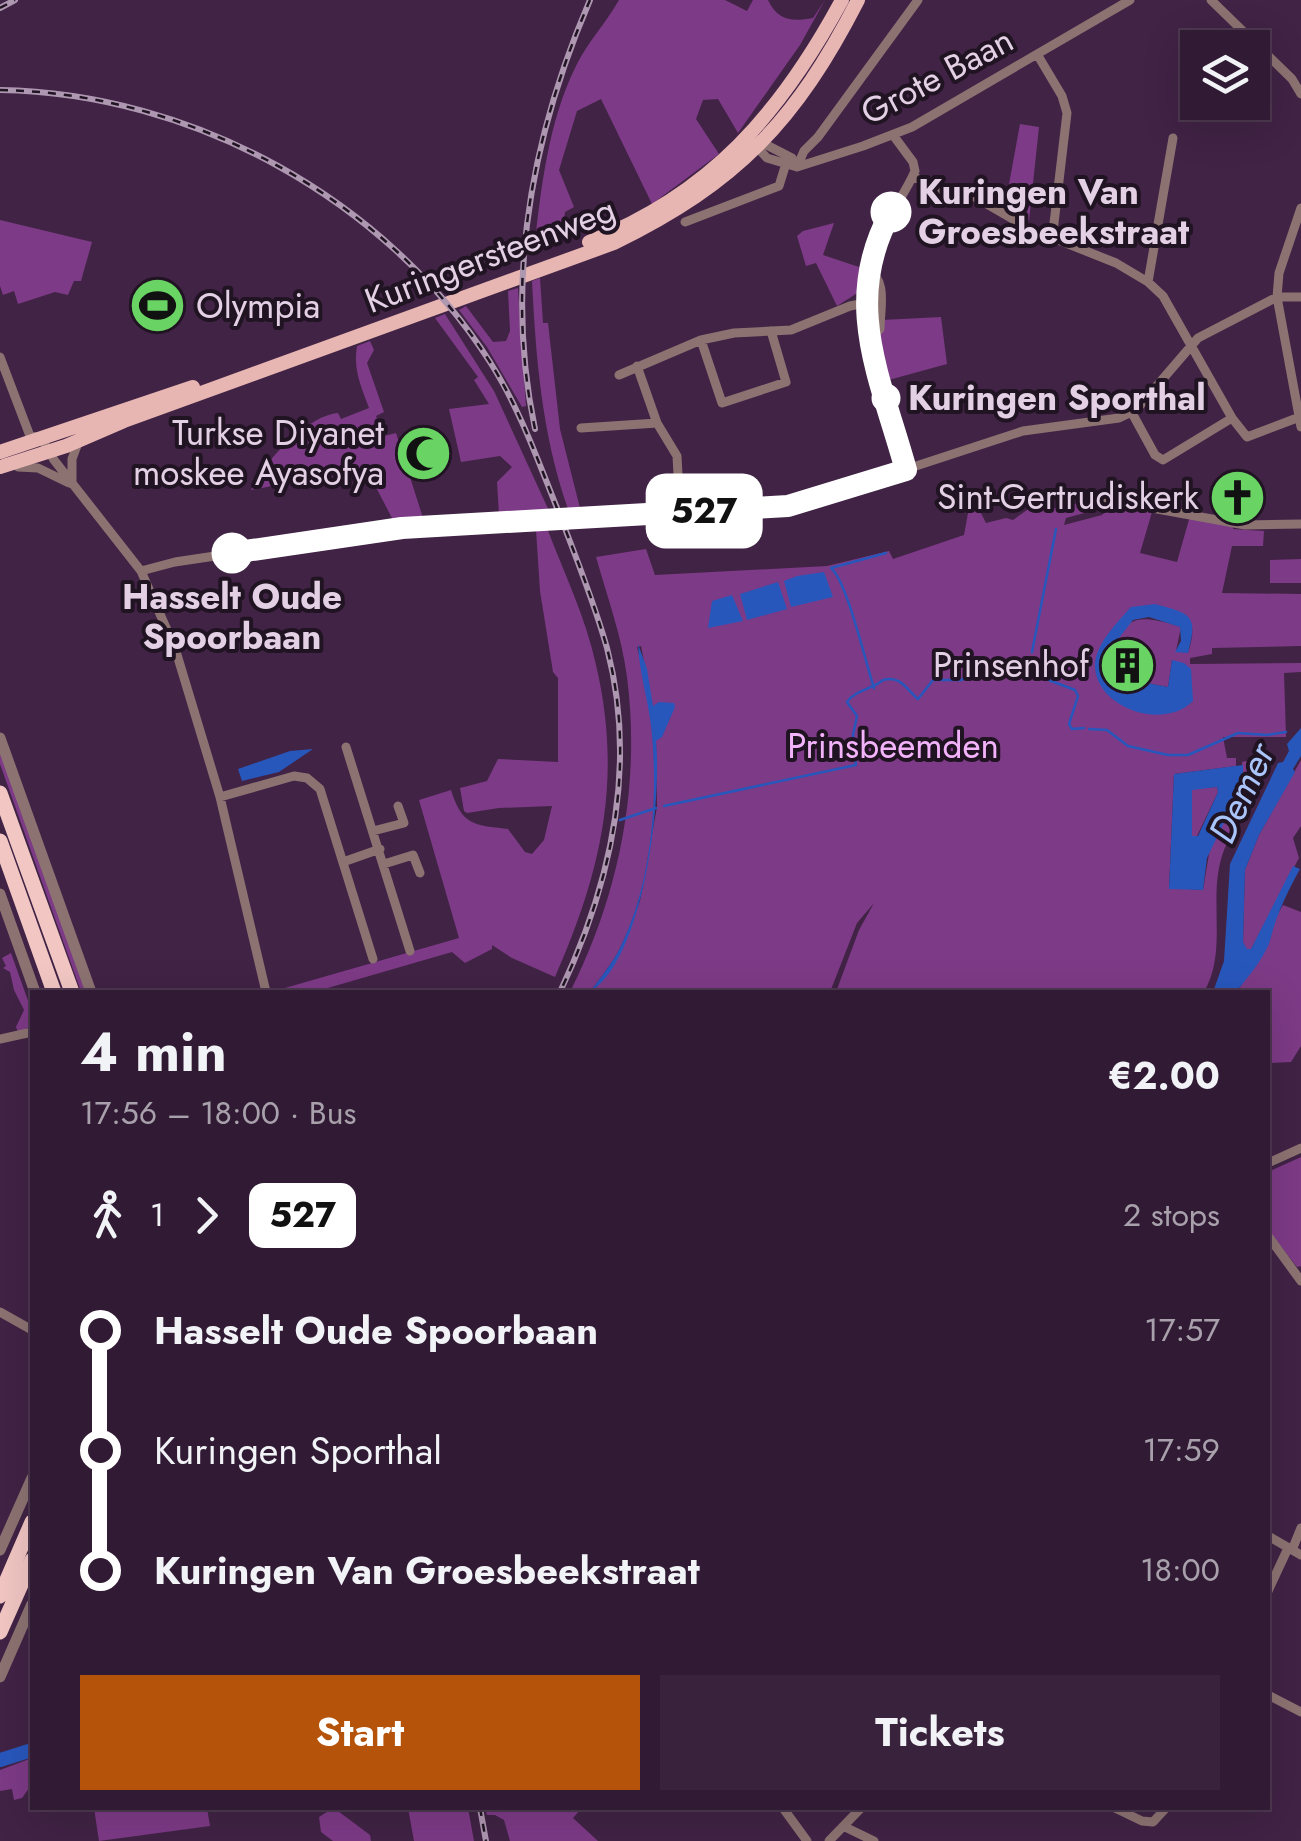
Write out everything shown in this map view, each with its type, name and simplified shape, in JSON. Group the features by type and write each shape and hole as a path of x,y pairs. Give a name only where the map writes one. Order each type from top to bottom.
{"highway":[{"path":"0,793 71,990"},
{"path":"0,841 53,990"},
{"path":"0,1596 30,1527"},
{"path":"0,1632 30,1564"}],"main road":[{"name":"Kuringersteenweg","path":"0,467 44,445 613,233 685,193 757,142 842,0"},
{"name":"Kuringersteenweg","path":"0,452 81,439 490,286 614,244 696,199 757,142 814,77 858,0"}],"street":[{"path":"685,222 779,186 918,0"},
{"name":"Grote Baan","path":"793,163 819,163 893,135 1130,0"},
{"path":"1211,0 1292,79 1301,94"},
{"path":"1037,54 1062,96 1066,113 1052,240"},
{"path":"893,135 915,165 913,176 884,225 868,270 865,303 869,338 906,470"},
{"path":"1148,282 1173,138"},
{"path":"757,142 764,156 793,163"},
{"path":"913,176 942,192 975,196 1052,240 1116,263 1148,282 1163,296 1241,432 1252,438 1299,422 1277,297 1279,273 1301,208"},
{"path":"868,270 876,274 880,283 880,329 869,338"},
{"path":"141,571 190,559 402,528 788,506 1023,431 1112,420 1132,412 1191,344 1277,297 1301,296"},
{"path":"619,375 702,340 807,326 865,303"},
{"path":"702,340 722,403 786,382 770,331"},
{"path":"0,357 30,436 44,445 141,571 176,648 220,797 266,990"},
{"path":"638,366 656,422 677,456 680,512"},
{"path":"1132,412 1155,455 1162,460 1232,418"},
{"path":"582,428 656,422"},
{"path":"72,484 72,459 81,439"},
{"path":"0,467 38,468 72,484"},
{"path":"1102,499 1226,527 1301,524"},
{"path":"0,738 90,990"},
{"path":"346,746 410,950"},
{"path":"220,797 294,776 308,778 320,790 372,959"},
{"path":"373,831 404,823 398,806"},
{"path":"343,862 380,849"},
{"path":"384,864 413,855 420,872"},
{"path":"0,894 34,990"},
{"path":"0,1039 30,1032"},
{"path":"1270,1162 1301,1148"},
{"path":"1270,1238 1299,1274"},
{"path":"0,1312 30,1329"},
{"path":"0,1550 30,1482"},
{"path":"1270,1588 1294,1551 1301,1528"},
{"path":"1270,1537 1294,1551"},
{"path":"0,1677 30,1609"},
{"path":"1270,1697 1301,1712"},
{"path":"784,1810 807,1841"},
{"path":"830,1841 860,1810"},
{"path":"1119,1810 1142,1822 1154,1822 1164,1810"},
{"path":"844,1826 874,1841"}],"green space":[{"path":"619,0 725,0 747,11 753,0 768,0 781,16 799,20 813,18 825,0 800,45 738,133 718,99 703,100 696,119 719,154 652,204 601,99 577,111 559,170 574,207 565,212 562,240 534,250 547,156 566,87 580,58"},
{"path":"1020,124 1039,127 1029,221 1005,206"},
{"path":"0,220 92,242 81,281 74,281 68,295 55,292 18,304 14,291 3,295"},
{"path":"834,223 823,255 862,268 859,292 837,306 816,263 806,266 797,236"},
{"path":"540,278 560,429 581,512 569,512 546,426 532,281"},
{"path":"518,288 526,406 522,407 487,347 459,310 466,306 493,342 506,341 510,331 508,291"},
{"path":"445,314 494,391 550,513 499,515 497,482 512,467 500,456 461,462 449,409 489,404 474,380 478,377 435,318"},
{"path":"941,317 947,364 885,381 874,342 882,320"},
{"path":"370,341 374,350 367,363 384,412 376,416 384,436 396,433 423,518 393,520 366,468 251,490 275,454 300,431 326,416 338,413 341,419 369,408 358,378 356,355 357,346"},
{"name":"Prinsbeemden","path":"1109,497 1103,508 1066,518 1064,525 1102,515 1114,504 1152,512 1140,553 1177,562 1190,516 1233,529 1264,531 1263,546 1232,546 1222,593 1301,594 1301,646 1212,648 1212,654 1190,658 1190,664 1301,663 1301,672 1284,673 1286,737 1223,737 1227,758 1236,758 1236,766 1174,774 1169,888 1203,890 1210,848 1243,783 1242,762 1262,757 1253,795 1222,856 1215,960 1205,990 837,990 859,930 874,903 857,923 831,990 594,990 623,947 640,901 644,879 634,914 613,960 591,990 571,990 602,917 613,878 622,839 631,759 625,662 596,557 646,549 655,575 827,566 889,551 893,559 964,535 968,513 979,509 986,523 1013,520 1034,505 1054,508","holes":["1131,607 1180,612 1192,625 1188,653 1176,651 1181,627 1138,620 1123,630 1106,670 1126,679 1168,687 1172,660 1173,700 1096,667","641,646 653,707 659,702 670,719 656,740 657,807 646,868 654,799 651,720 637,647"]},
{"path":"547,528 581,613 604,707 607,748 603,825 595,862 585,900 555,977 492,945 492,949 465,963 452,952 321,990 278,990 459,938 419,800 451,790 465,817 477,824 508,829 525,852 532,854 544,840 552,806 467,813 460,788 487,781 498,759 558,762 558,678 553,672 540,591 536,530"},
{"path":"1301,559 1301,583 1270,583 1270,560"},
{"path":"0,751 85,990 80,990 0,764"},
{"path":"1301,760 1301,826 1293,838 1299,858 1247,950 1243,942 1245,870 1259,835"},
{"path":"1217,787 1197,836 1191,836 1192,789"},
{"path":"1283,905 1301,912 1301,1046 1291,1062 1270,1063 1270,990 1238,990 1271,938 1271,926"},
{"path":"11,953 30,1006 30,1027 18,1032 16,1027 24,1010 2,958"},
{"path":"1301,1157 1301,1266 1297,1267 1270,1233 1270,1171"},
{"path":"30,1759 30,1787 22,1798 14,1800 12,1789 0,1791 0,1770"},
{"path":"94,1810 207,1810 210,1826 99,1841"},
{"path":"330,1810 338,1811 370,1835 371,1841 333,1841 321,1832 319,1817"},
{"path":"408,1810 468,1810 474,1841 414,1841"},
{"path":"486,1810 580,1810 573,1818 598,1841 510,1841 504,1820 487,1815"}],"water":[{"path":"824,572 833,597 791,607 784,581"},
{"path":"778,582 787,609 747,620 740,594"},
{"path":"732,595 743,621 708,628 712,601"},
{"path":"1155,604 1189,618 1192,631 1188,653 1175,652 1181,641 1180,627 1149,617 1133,620 1105,656 1106,670 1126,679 1168,687 1172,660 1184,663 1191,669 1193,701 1165,714 1134,711 1119,704 1107,694 1095,667 1103,642 1131,607"},
{"path":"638,644 653,706 659,702 674,703 675,707 662,737 656,741 652,838 636,913 609,974 591,990 617,954 631,924 650,844 654,761"},
{"path":"1301,728 1301,756 1295,772 1259,835 1245,870 1243,942 1247,949 1251,949 1293,866 1300,869 1256,966 1238,990 1214,990 1224,961 1230,864 1278,763 1283,762 1289,751 1287,744"},
{"path":"313,749 279,772 242,781 238,769 290,751"},
{"path":"1243,765 1243,783 1207,858 1203,890 1169,889 1174,774","holes":["1217,787 1198,836 1192,836 1192,790"]}],"waterway":[{"path":"1032,652 1056,529"},
{"path":"874,688 850,605 831,568 886,553"},
{"path":"664,806 856,765 853,735 857,716 847,702 883,680 899,681 918,699 933,680 962,680 972,666 996,669 1017,663 1034,675"},
{"path":"1038,676 1075,690 1078,696 1069,724 1072,729 1084,728"},
{"path":"1089,729 1107,730 1128,746 1168,755 1188,755 1238,733 1286,732"},
{"path":"620,820 656,808"},
{"name":"Demer","path":"0,1760 30,1751"}],"railway":[{"path":"0,8 15,0"},
{"path":"535,429 522,319 529,210 552,104 590,0"},
{"path":"0,90 72,96 143,111 212,134 278,166 340,205 397,251 447,304 490,362 528,436 578,563 607,648 616,693 620,737 614,824 593,909 561,990"},
{"path":"480,1810 486,1841"}],"bus line":[{"name":"527","path":"232,553 402,528 788,506 906,470 869,338 865,303 868,270 891,212"}],"place":[{"name":"Kuringen Van Groesbeekstraat","path":"891,212"},
{"name":"Olympia","path":"157,306"},
{"name":"Kuringen Sporthal","path":"886,398"},
{"name":"Turkse Diyanet moskee Ayasofya","path":"423,453"},
{"name":"Sint-Gertrudiskerk","path":"1238,497"},
{"name":"Hasselt Oude Spoorbaan","path":"232,553"},
{"name":"Prinsenhof","path":"1128,665"}]}
